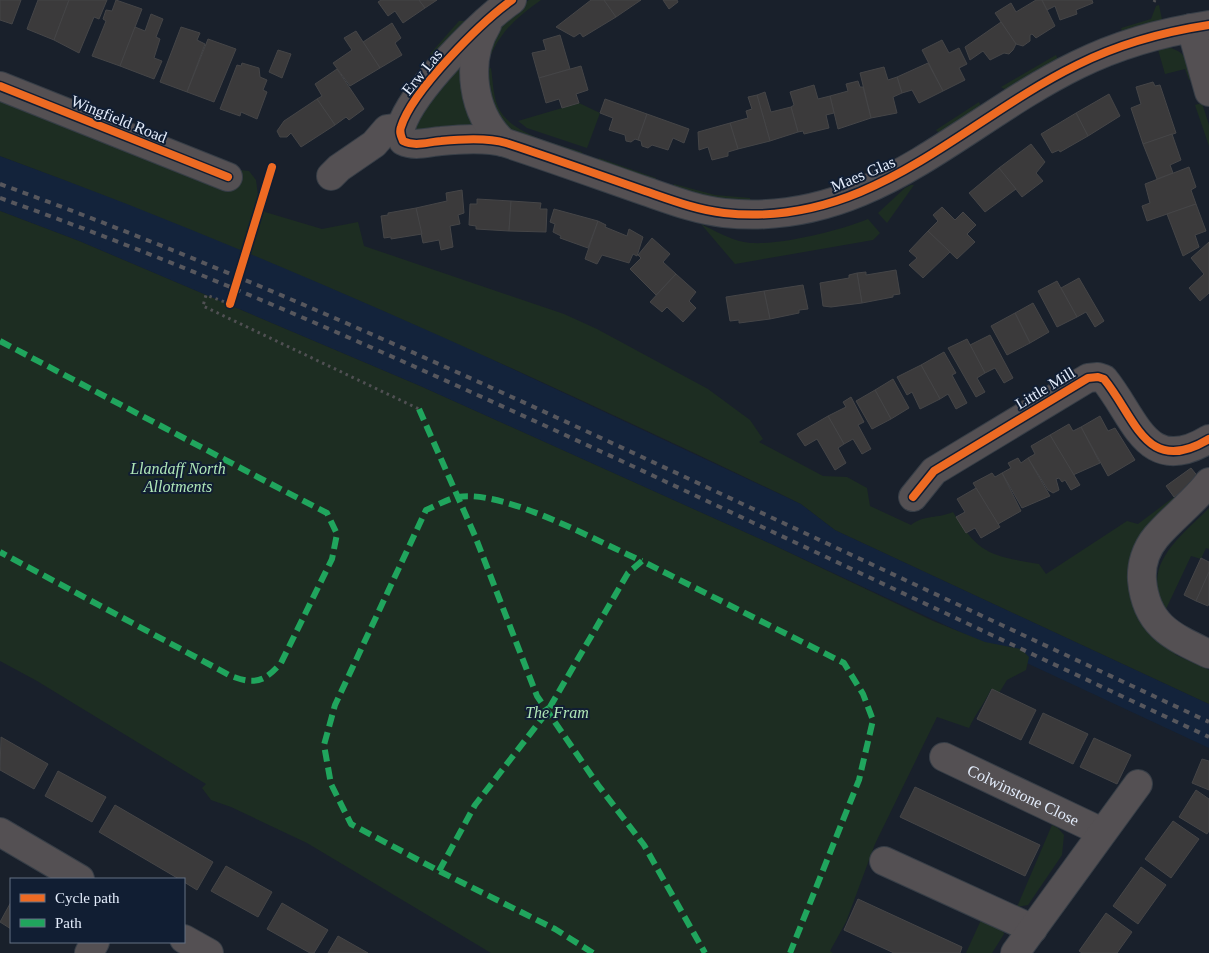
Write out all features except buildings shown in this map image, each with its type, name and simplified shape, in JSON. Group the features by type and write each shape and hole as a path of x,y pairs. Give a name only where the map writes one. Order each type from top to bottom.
{"street":[{"name":"Erw Las","path":"401,127 410,108 470,34 512,0"},
{"name":"Erw Las","path":"491,17 478,40 473,62 475,84 487,122 503,142"},
{"path":"1200,26 1209,92"},
{"name":"Maes Glas","path":"503,142 678,202 723,213 772,214 816,206 852,196 882,184 911,168 1007,105 1078,64 1142,39 1200,26"},
{"name":"Wingfield Road","path":"0,86 228,178"},
{"path":"331,176 339,168 374,144 387,129 401,127 400,134 403,141 411,145 453,140 503,142"},
{"name":"Little Mill","path":"913,497 934,471 1088,378 1098,377 1104,379 1140,434 1150,444 1162,451 1177,452 1208,442"},
{"path":"1209,482 1156,538 1144,559 1142,574 1146,605 1152,617 1177,639 1209,654"},
{"name":"Colwinstone Close","path":"944,757 1102,832"},
{"path":"1015,953 1138,784"},
{"path":"0,832 78,878"},
{"path":"884,861 1032,929"},
{"path":"185,940 209,953"}],"path":[{"path":"272,167 230,304 206,294 203,306 420,409"}],"shaded area":[{"path":"0,156 146,210 295,272 451,340 801,504 835,530 1209,704 1209,748 771,544 420,386 79,241 0,211"}],"green space":[{"path":"529,0 541,0 506,30 491,55 485,54 486,48 510,13"},
{"path":"1159,5 1163,24 1123,35 1121,28 1151,19 1156,6"},
{"path":"459,21 465,21 465,25 434,56 430,54"},
{"path":"1157,46 1173,49 1183,54 1196,78 1189,80 1185,69 1165,74"},
{"path":"1056,55 1058,60 1009,92 1001,87"},
{"path":"460,57 475,121 472,126 412,133 414,121"},
{"path":"491,68 496,102 504,117 513,125 535,137 582,152 580,160 516,136 493,114 484,69"},
{"path":"0,100 232,169 249,171 256,180 259,203 265,212 322,229 358,222 364,246 564,314 597,329 708,389 750,420 763,439 759,442 823,476 847,477 867,488 870,506 911,525 922,519 953,512 971,537 988,551 1009,559 1039,564 1046,574 1127,521 1138,524 1174,497 1180,497 1141,539 1169,646 1176,655 1209,670 1209,704 835,530 801,504 405,320 204,235 0,156"},
{"path":"979,102 981,107 941,135 936,130"},
{"path":"579,103 600,113 587,148 527,128 518,121"},
{"path":"1202,103 1209,125 1209,146 1195,105"},
{"path":"599,158 656,178 655,185 596,165"},
{"path":"674,184 715,195 750,198 751,204 671,190"},
{"path":"914,185 887,223 878,213 905,188"},
{"name":"The Fram","path":"0,211 79,241 420,386 771,544 933,621 985,642 1021,649 1029,657 1026,670 1007,680 999,693 991,689 969,728 937,717 875,844 846,922 830,951 833,953 491,953 307,843 231,807 211,800 202,788 206,784 37,681 0,661"},
{"path":"868,219 880,233 873,240 735,264 701,224 733,239 756,243 807,237"},
{"path":"1209,508 1209,549 1206,548 1201,559 1191,556 1166,609 1159,593 1157,579 1160,565 1176,541"},
{"path":"1052,825 1058,828 1064,835 1062,855 1028,905 1017,907"},
{"path":"981,920 1003,930 1004,934 992,953 966,953"}],"railway":[{"path":"0,184 174,251 346,323 601,438 1209,722"},
{"path":"0,198 156,257 309,320 613,457 1209,737"}],"marked path":[{"path":"0,341 327,513 337,534 332,559 281,663 264,678 253,681 231,676 0,552"},
{"path":"419,409 475,536 537,696 598,785 644,845 705,953"},
{"path":"593,953 555,929 439,871 351,824 331,784 324,745 335,705 426,510 458,497 477,497 500,501 551,519 642,561"},
{"path":"439,871 475,805 547,712 628,573 642,561 844,663 863,694 873,720 859,780 790,953"}],"cycle path":[{"path":"512,0 466,40 419,95 401,127 400,132 403,141 417,144 465,139 499,141 674,201 704,210 724,213 776,214 824,205 868,188 911,167 1034,89 1077,65 1109,51 1142,40 1175,31 1209,25"},
{"path":"0,86 228,177"},
{"path":"230,304 272,167"},
{"path":"913,497 934,471 1088,378 1098,377 1104,379 1145,438 1157,447 1171,451 1188,449 1209,439"}],"park label":[{"name":"Llandaff North Allotments","path":"178,477"}]}
